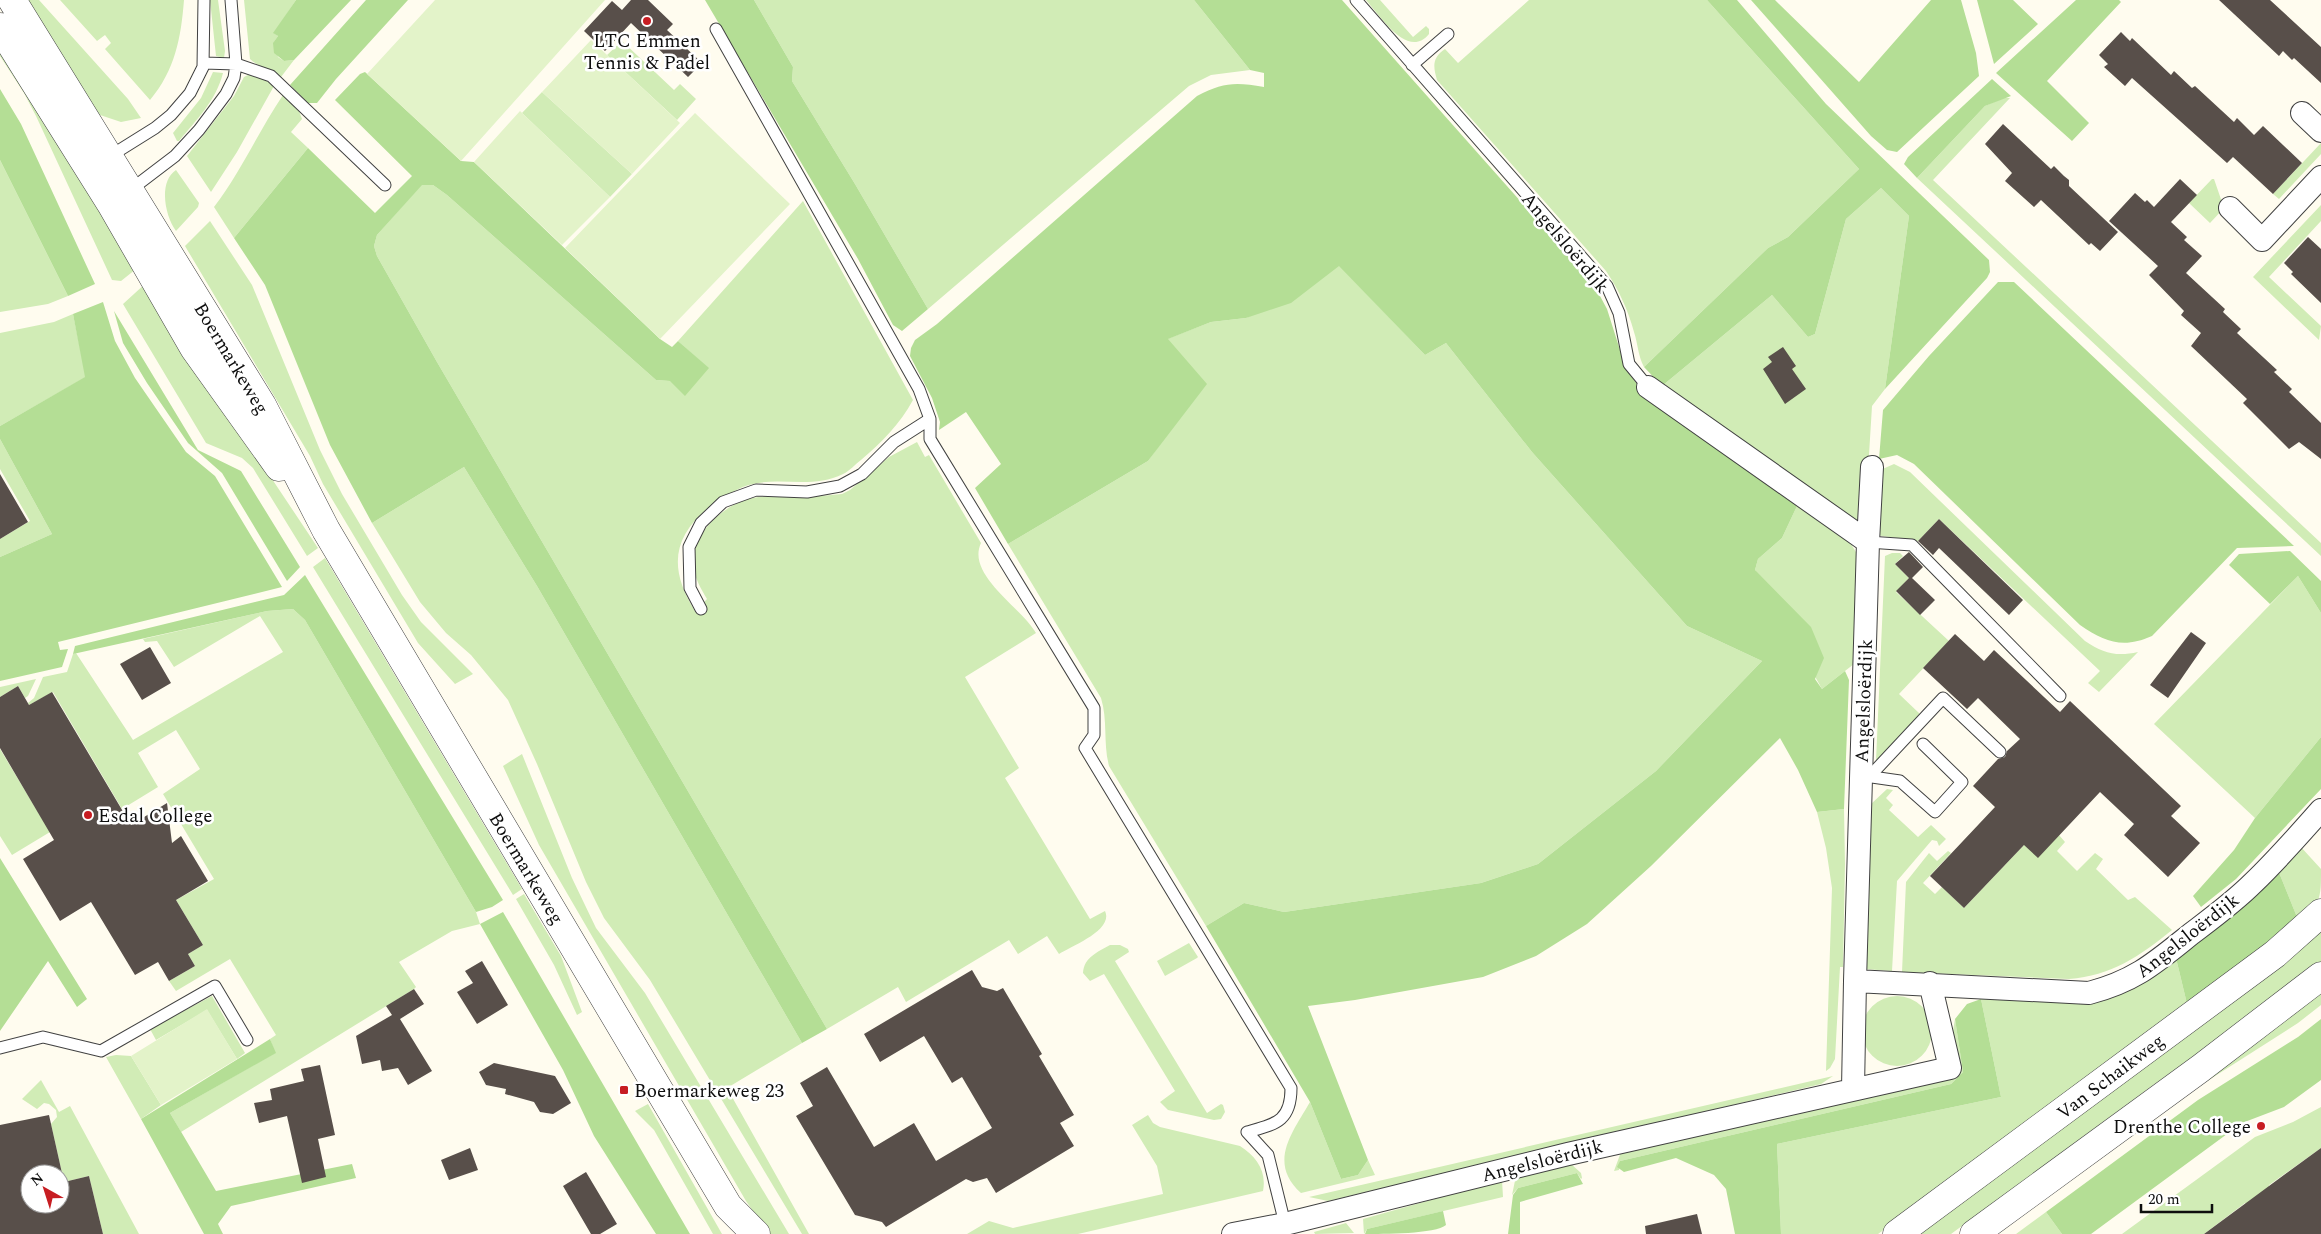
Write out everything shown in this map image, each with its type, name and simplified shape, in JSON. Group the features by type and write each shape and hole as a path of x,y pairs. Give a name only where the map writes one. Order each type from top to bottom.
{"street":[{"name":"Boermarkeweg","path":"12,0 99,163 120,197 262,405 326,530 728,1206 756,1234"},
{"name":"Boermarkeweg","path":"0,27 99,163"},
{"path":"2302,113 2321,131"},
{"path":"2230,208 2262,240 2321,177"},
{"name":"Angelsloërdijk","path":"1648,387 1868,542"},
{"name":"Angelsloërdijk","path":"1853,1089 1854,981 1865,776 1868,542 1872,467"},
{"name":"Angelsloërdijk","path":"1854,981 1930,983 2089,993 2112,987 2133,978 2155,963 2252,884 2321,810"},
{"name":"Van Schaikweg","path":"1897,1234 2275,954 2321,913"},
{"path":"1974,1234 2201,1068 2321,976"},
{"name":"Angelsloërdijk","path":"1232,1234 1285,1224 1568,1154 1950,1068 1930,983"},
{"name":"Boermarkeweg","path":"728,1206 732,1234"}],"lane":[{"path":"99,163 155,128 171,115 190,94 204,63 204,0"},
{"path":"120,197 175,156 199,130 226,94 234,78 236,64 231,0"},
{"name":"Angelsloërdijk","path":"1356,0 1607,286 1619,313 1629,364 1648,387"},
{"path":"716,29 914,381 930,419 930,439 1094,708 1094,735 1085,748 1291,1088 1291,1103 1278,1123 1247,1132 1268,1155 1285,1224"},
{"path":"1412,65 1448,34"},
{"path":"204,63 236,64 258,71 277,81 386,185"},
{"path":"701,609 690,588 689,547 701,523 723,502 756,490 807,492 840,486 862,474 894,442 930,419"},
{"path":"1868,542 1912,545 2060,696"},
{"path":"1865,776 1943,698 2000,752"},
{"path":"1865,776 1900,781 1935,812 1962,782 1923,744"},
{"path":"0,1048 42,1037 101,1051 215,986 247,1040"}],"green space":[{"path":"17,0 39,0 128,99 141,118 121,122 94,113"},
{"path":"60,0 184,0 179,40 171,65 159,89 150,100 105,49 111,43 105,35 97,41"},
{"path":"210,0 218,0 225,51 224,58 216,56"},
{"path":"244,0 296,0 274,33 278,36 274,42 278,57 284,61 294,60 281,77 250,59"},
{"path":"296,0 351,0 294,60 284,61 274,53 273,43 278,36 273,33"},
{"path":"366,0 408,0 336,79 317,103 308,103 290,85"},
{"path":"435,0 605,0 461,161 367,74"},
{"path":"705,0 754,0 793,67 792,81 928,309 902,331 893,325 858,259"},
{"path":"754,0 1194,0 1250,70 1211,75 1189,86 928,309 792,81 793,67"},
{"path":"1194,0 1342,0 1593,283 1607,309 1626,369 1645,395 1667,414 1797,506 1782,538 1758,559 1755,570 1811,627 1824,658 1815,679 1822,689 1845,671 1849,680 1844,809 1817,812 1798,770 1780,738 1651,866 1587,924 1536,956 1483,977 1355,1000 1308,1006 1368,1160 1358,1175 1341,1179 1310,1102 1206,926 1244,903 1284,912 1481,883 1538,864 1656,771 1762,661 1687,626 1532,452 1446,343 1425,355 1339,266 1291,303 1246,318 1211,322 1168,339 1207,384 1148,461 1008,544 975,488 1001,464 966,412 939,430 940,422 932,398 910,356 911,348 915,340 937,324 1197,96 1214,88 1230,84 1264,87 1264,73 1250,70"},
{"path":"1366,0 1380,0 1413,37 1426,26 1429,29 1429,34 1421,41 1412,42 1404,39 1387,25"},
{"path":"1529,0 1707,0 1859,169 1788,237 1768,248 1644,367 1626,308 1606,271 1437,80 1435,63 1441,52 1445,49 1458,63"},
{"path":"1707,0 1737,0 1826,104 1989,260 1990,272 1987,278 1885,389 1909,216 1881,188 1846,219 1815,334 1808,337 1772,295 1662,386 1644,367 1768,248 1788,237 1859,169"},
{"path":"1751,0 1775,0 1859,82 1931,0 1961,0 1976,53 1979,76 1897,152 1887,150 1871,136"},
{"path":"1977,0 2013,0 2038,24 1994,64"},
{"path":"2076,0 2119,0 2121,2 2047,81 2089,123 2072,141 1996,73"},
{"path":"591,40 680,123 632,174 542,92"},
{"path":"622,41 674,90 680,84 696,99 677,120 607,55"},
{"path":"0,45 136,269 121,281 112,280 36,116 24,93 0,56"},
{"path":"213,72 223,73 216,92 199,118 177,141 173,133 201,98"},
{"path":"365,72 461,161 474,162 660,339 672,347 678,341 709,368 685,396 670,381 656,380 447,195 433,185 422,185 377,235 374,246 377,256 437,362 827,1029 802,1043 537,586 464,467 372,523 330,445 265,285 234,238 308,148 375,213 412,176 335,100 360,74"},
{"path":"250,74 263,78 274,86 237,152 211,192 187,156 234,96 244,77"},
{"path":"1992,79 2011,96 1985,106 1917,178 1904,164 1908,157"},
{"path":"0,89 21,124 95,284 68,296 0,160"},
{"path":"542,92 632,174 610,197 522,113"},
{"path":"283,95 299,111 302,119 291,132 308,148 234,238 214,207 233,180"},
{"path":"2003,98 2010,98 1933,180 2321,543 2321,556 1917,178 1985,106"},
{"path":"520,111 610,197 562,245 474,162"},
{"path":"695,113 790,204 660,339 565,248"},
{"path":"2321,143 2321,154 2279,199 2273,194"},
{"path":"0,160 68,296 48,304 0,312"},
{"path":"176,170 199,203 198,207 176,231 166,208 165,191 170,175"},
{"path":"2214,179 2224,208 2210,223 2189,203"},
{"path":"422,184 433,185 447,195 656,380 670,381 708,368 678,341 803,201 913,400 890,432 846,473 821,481 764,482 748,485 724,497 701,514 690,526 679,552 680,580 686,595 695,611 707,599 695,575 693,555 703,533 720,514 742,501 753,498 842,494 850,490 889,457 917,442 925,457 929,455 981,543 978,555 981,567 988,579 1036,633 965,677 1019,768 1005,778 1090,919 1105,911 1106,918 1098,931 1059,954 1047,936 1018,954 1009,940 906,1002 898,987 827,1029 377,256 374,246 377,235"},
{"path":"1881,188 1909,216 1885,389 1872,406 1865,520 1854,525 1662,386 1772,295 1808,337 1815,334 1846,219"},
{"path":"2321,205 2321,221 2269,277 2321,326 2319,340 2253,277"},
{"path":"210,221 252,285 320,450 342,494 402,595 421,622 473,674 455,684 418,643 323,484 310,456 185,246"},
{"path":"1339,265 1425,355 1446,343 1532,452 1687,626 1762,661 1656,771 1538,864 1481,883 1284,912 1244,903 1206,926 1109,766 1101,698 1008,544 1148,461 1176,422 1167,339 1211,322 1246,318 1316,282"},
{"path":"1998,282 2014,282 2294,546 2237,548 2152,636 2132,642 2114,642 2098,636 2080,625 1914,464 1897,455 1879,459 1883,410 1929,356"},
{"path":"146,283 202,374 318,548 307,556 253,468 242,458 206,443 123,304"},
{"path":"103,302 115,341 135,378 186,452 215,476 282,587 58,642 60,650 68,649 62,667 0,681 0,557 52,534 0,439 0,426 85,377 73,314"},
{"path":"114,311 198,450 241,471 300,567 287,581 222,473 188,443 147,383 123,343"},
{"path":"73,314 86,377 0,426 0,333 54,322"},
{"path":"0,439 52,534 0,557 0,539 30,521 0,469"},
{"path":"1894,464 1910,472 2085,641 2110,653 2138,652 2099,692 2088,683 2100,671 1939,519 1918,541 1875,535 1878,471"},
{"path":"464,467 537,586 802,1043 727,1088 809,1234 802,1234 650,980 604,918 586,882 508,700 471,655 446,633 420,602 372,523"},
{"path":"1797,506 1851,544 1859,557 1859,660 1822,689 1755,570 1758,559 1782,538"},
{"path":"2290,551 2321,581 2321,613 2298,576 2270,604 2229,565 2239,554"},
{"path":"1892,553 1900,553 1903,556 1895,564 1909,578 1896,592 1949,641 1899,694 1920,714 1876,761 1885,556"},
{"path":"325,558 522,889 513,895 313,567"},
{"path":"305,575 503,900 492,907 476,912 305,620 293,609 267,611 73,654 75,646 284,595"},
{"path":"2298,576 2321,613 2321,737 2255,818 2154,724"},
{"path":"293,609 305,620 476,912 480,924 452,931 399,962 416,987 414,989 181,1132 170,1113 275,1053 270,1039 276,1035 230,959 176,991 169,981 195,966 188,954 203,945 176,900 214,879 163,794 200,769 176,730 138,753 158,787 122,809 53,692 29,705 28,703 34,698 43,677 67,672 73,654 76,653 133,740 283,652 260,616 174,667 157,641 145,642 143,639 267,611"},
{"path":"36,679 28,696 25,698 18,686 0,697 0,687"},
{"path":"2321,737 2321,789 2236,879 2201,907 2193,896 2234,850 2255,818"},
{"path":"0,749 50,832 12,855 0,836"},
{"path":"522,754 572,878 596,928 645,993 789,1234 769,1234 746,1201 539,845 503,766"},
{"path":"1887,789 1893,790 1886,798 1893,805 1889,810 1918,837 1931,825 1946,839 1939,846 1937,841 1932,840 1897,881 1892,971 1864,969 1870,805"},
{"path":"1844,809 1843,967 1840,967 1835,1059 1826,1071 1832,888 1826,848 1817,812"},
{"path":"2059,835 2065,842 2057,851 2077,871 2095,853 2103,859 2096,869 2128,900 2135,897 2172,930 2124,963 2098,974 2084,977 2069,979 1902,972 1906,882 1929,853 1937,861 1948,851 1951,853 1923,883 1935,894 1942,887 1964,908 2024,845"},
{"path":"2300,846 2321,869 2321,879 2320,894 2316,904 2299,922 2278,870"},
{"path":"0,858 87,999 77,1007 48,961 0,1031"},
{"path":"2278,870 2299,922 2188,1008 2176,958"},
{"path":"524,894 561,956 582,1012 577,1015 554,965 516,899"},
{"path":"503,912 690,1234 656,1234 594,1136 563,1070 480,924"},
{"path":"2321,931 2321,966 2156,1083 1951,1234 1914,1234"},
{"path":"1189,943 1198,957 1165,976 1157,961"},
{"path":"1110,945 1120,945 1128,949 1129,952 1115,961 1207,1113 1221,1104 1223,1105 1225,1112 1221,1119 1214,1120 1168,1110 1160,1102 1175,1091 1104,974 1090,981 1083,973 1089,959"},
{"path":"2176,958 2188,1008 1878,1234 1781,1234 1777,1144 2001,1097 1981,999 2082,1002"},
{"path":"2321,988 2321,1005 2298,1023 2201,1085 1997,1234"},
{"path":"212,996 245,1053 237,1059 207,1010 156,1040 150,1029"},
{"path":"1890,996 1904,996 1917,1001 1927,1011 1932,1024 1932,1038 1927,1051 1917,1061 1904,1066 1890,1066 1877,1061 1867,1051 1862,1038 1862,1024 1867,1011 1877,1001"},
{"path":"1981,999 2001,1097 1777,1144 1781,1234 1735,1234 1726,1189 1714,1175 1676,1158 1624,1172 1617,1167 1620,1161 1951,1084 1963,1072 1955,1019 1967,1004"},
{"path":"207,1009 237,1059 161,1105 131,1056"},
{"path":"1955,1019 1963,1072 1951,1084 1620,1161 1619,1170 1614,1171 1621,1152 1961,1072 1953,1031"},
{"path":"2321,1019 2321,1080 2284,1107 2242,1123 2091,1234 2062,1234 2046,1212 2198,1100 2298,1037"},
{"path":"270,1039 276,1053 170,1113 216,1191 352,1164 356,1178 231,1206 218,1224 223,1234 204,1234 141,1119"},
{"path":"116,1055 131,1056 161,1105 141,1119 106,1057"},
{"path":"1833,1076 1821,1084 1328,1201 1309,1197"},
{"path":"41,1080 59,1112 70,1106 139,1234 103,1234 89,1176 70,1181 70,1164 60,1164 51,1124 57,1117 56,1110 49,1104 44,1103 37,1109 22,1099"},
{"path":"1310,1102 1341,1179 1358,1175 1368,1160 1375,1175 1301,1193 1291,1181 1286,1170 1284,1158 1291,1136"},
{"path":"648,1104 722,1234 713,1234 654,1130 635,1111"},
{"path":"2321,1107 2321,1148 2269,1185 2264,1229 2245,1203 2204,1234 2122,1234 2255,1137 2293,1122"},
{"path":"1148,1115 1153,1123 1160,1127 1240,1146 1251,1154 1259,1165 1263,1177 1263,1191 1078,1234 967,1234 989,1221 1013,1228 1163,1194 1157,1166 1132,1125"},
{"path":"1570,1163 1581,1173 1581,1179 1577,1173 1518,1188 1512,1195 1516,1176"},
{"path":"1577,1173 1583,1184 1520,1202 1520,1234 1508,1234 1513,1195 1518,1188"},
{"path":"1502,1180 1503,1197 1367,1229 1364,1234 1363,1219"},
{"path":"1443,1211 1446,1225 1440,1228 1408,1233 1365,1234 1367,1229"},
{"path":"2046,1212 2062,1234 2016,1234"},
{"path":"1346,1223 1354,1233 1315,1234 1314,1232"}],"building":[{"path":"631,0 648,0 673,24 667,30 702,63 688,77 631,23 605,51 584,31 612,1 622,10"},
{"path":"2219,0 2270,0 2321,47 2321,83 2294,58 2292,60 2283,51 2279,56"},
{"path":"2121,32 2130,41 2132,38 2171,75 2174,71 2192,88 2195,86 2234,122 2237,118 2254,135 2263,126 2302,163 2273,194 2233,157 2227,163 2132,78 2125,86 2104,67 2108,64 2099,55"},
{"path":"2003,124 2051,169 2054,166 2069,180 2069,186 2118,232 2100,251 2091,243 2089,245 2041,200 2034,207 2005,181 2012,173 1985,144"},
{"path":"2180,179 2197,195 2171,222 2187,237 2184,240 2202,256 2186,273 2225,309 2223,312 2241,329 2237,333 2277,370 2274,372 2292,389 2289,392 2321,423 2321,459 2299,442 2289,449 2243,403 2247,399 2191,346 2201,333 2181,315 2184,311 2149,275 2158,266 2109,221 2135,193 2154,207"},
{"path":"2308,237 2321,249 2321,303 2291,274 2293,272 2284,263"},
{"path":"1783,347 1796,366 1792,369 1806,389 1785,404 1763,369 1772,362 1768,357"},
{"path":"0,474 28,522 0,539"},
{"path":"1939,519 2023,600 2009,615 1939,548 1933,555 1918,541"},
{"path":"1909,552 1923,567 1912,578 1935,600 1920,615 1896,591 1909,578 1895,564"},
{"path":"2191,632 2206,643 2168,698 2150,685"},
{"path":"1955,634 1984,661 1994,650 2060,712 2070,701 2181,806 2171,816 2200,843 2168,877 2124,835 2134,824 2100,792 2038,858 2024,845 1964,908 1930,876 1995,807 1973,786 1998,759 2005,757 2007,751 2020,739 1978,698 1967,709 1923,668"},
{"path":"150,647 171,683 142,700 120,664"},
{"path":"18,686 29,705 52,692 131,825 167,803 172,843 181,836 208,881 176,900 203,945 188,954 195,966 169,981 158,962 135,975 91,902 60,921 23,859 54,840 0,748 0,697"},
{"path":"482,961 508,1005 477,1024 457,992 473,983 465,971"},
{"path":"972,970 982,987 997,991 1003,988 1042,1054 1039,1056 1074,1115 1060,1123 1074,1146 996,1193 987,1178 973,1182 966,1179 886,1227 882,1222 855,1215 796,1116 813,1106 800,1083 827,1067 874,1147 914,1123 936,1161 992,1128 962,1077 952,1083 924,1036 880,1062 864,1034"},
{"path":"414,989 424,1004 400,1019 432,1071 408,1085 398,1068 382,1071 380,1060 362,1064 356,1036 392,1015 386,1006"},
{"path":"494,1063 555,1076 571,1103 553,1114 540,1112 534,1102 505,1094 506,1089 486,1085 479,1072"},
{"path":"320,1065 335,1135 318,1139 326,1177 302,1183 287,1116 259,1123 254,1103 272,1100 270,1089 304,1081 301,1069"},
{"path":"49,1115 60,1164 20,1164 20,1214 70,1214 70,1181 89,1176 103,1234 0,1234 0,1125"},
{"path":"470,1148 478,1170 449,1180 441,1160"},
{"path":"2321,1148 2321,1234 2204,1234 2269,1186"},
{"path":"586,1172 617,1224 600,1234 591,1234 563,1186"},
{"path":"1697,1214 1702,1234 1646,1234 1645,1226"}],"place":[{"name":"LTC Emmen Tennis & Padel","path":"647,21"},
{"name":"Esdal College","path":"88,815"},
{"name":"Boermarkeweg 23","path":"624,1090"},
{"name":"Drenthe College","path":"2261,1126"}]}
